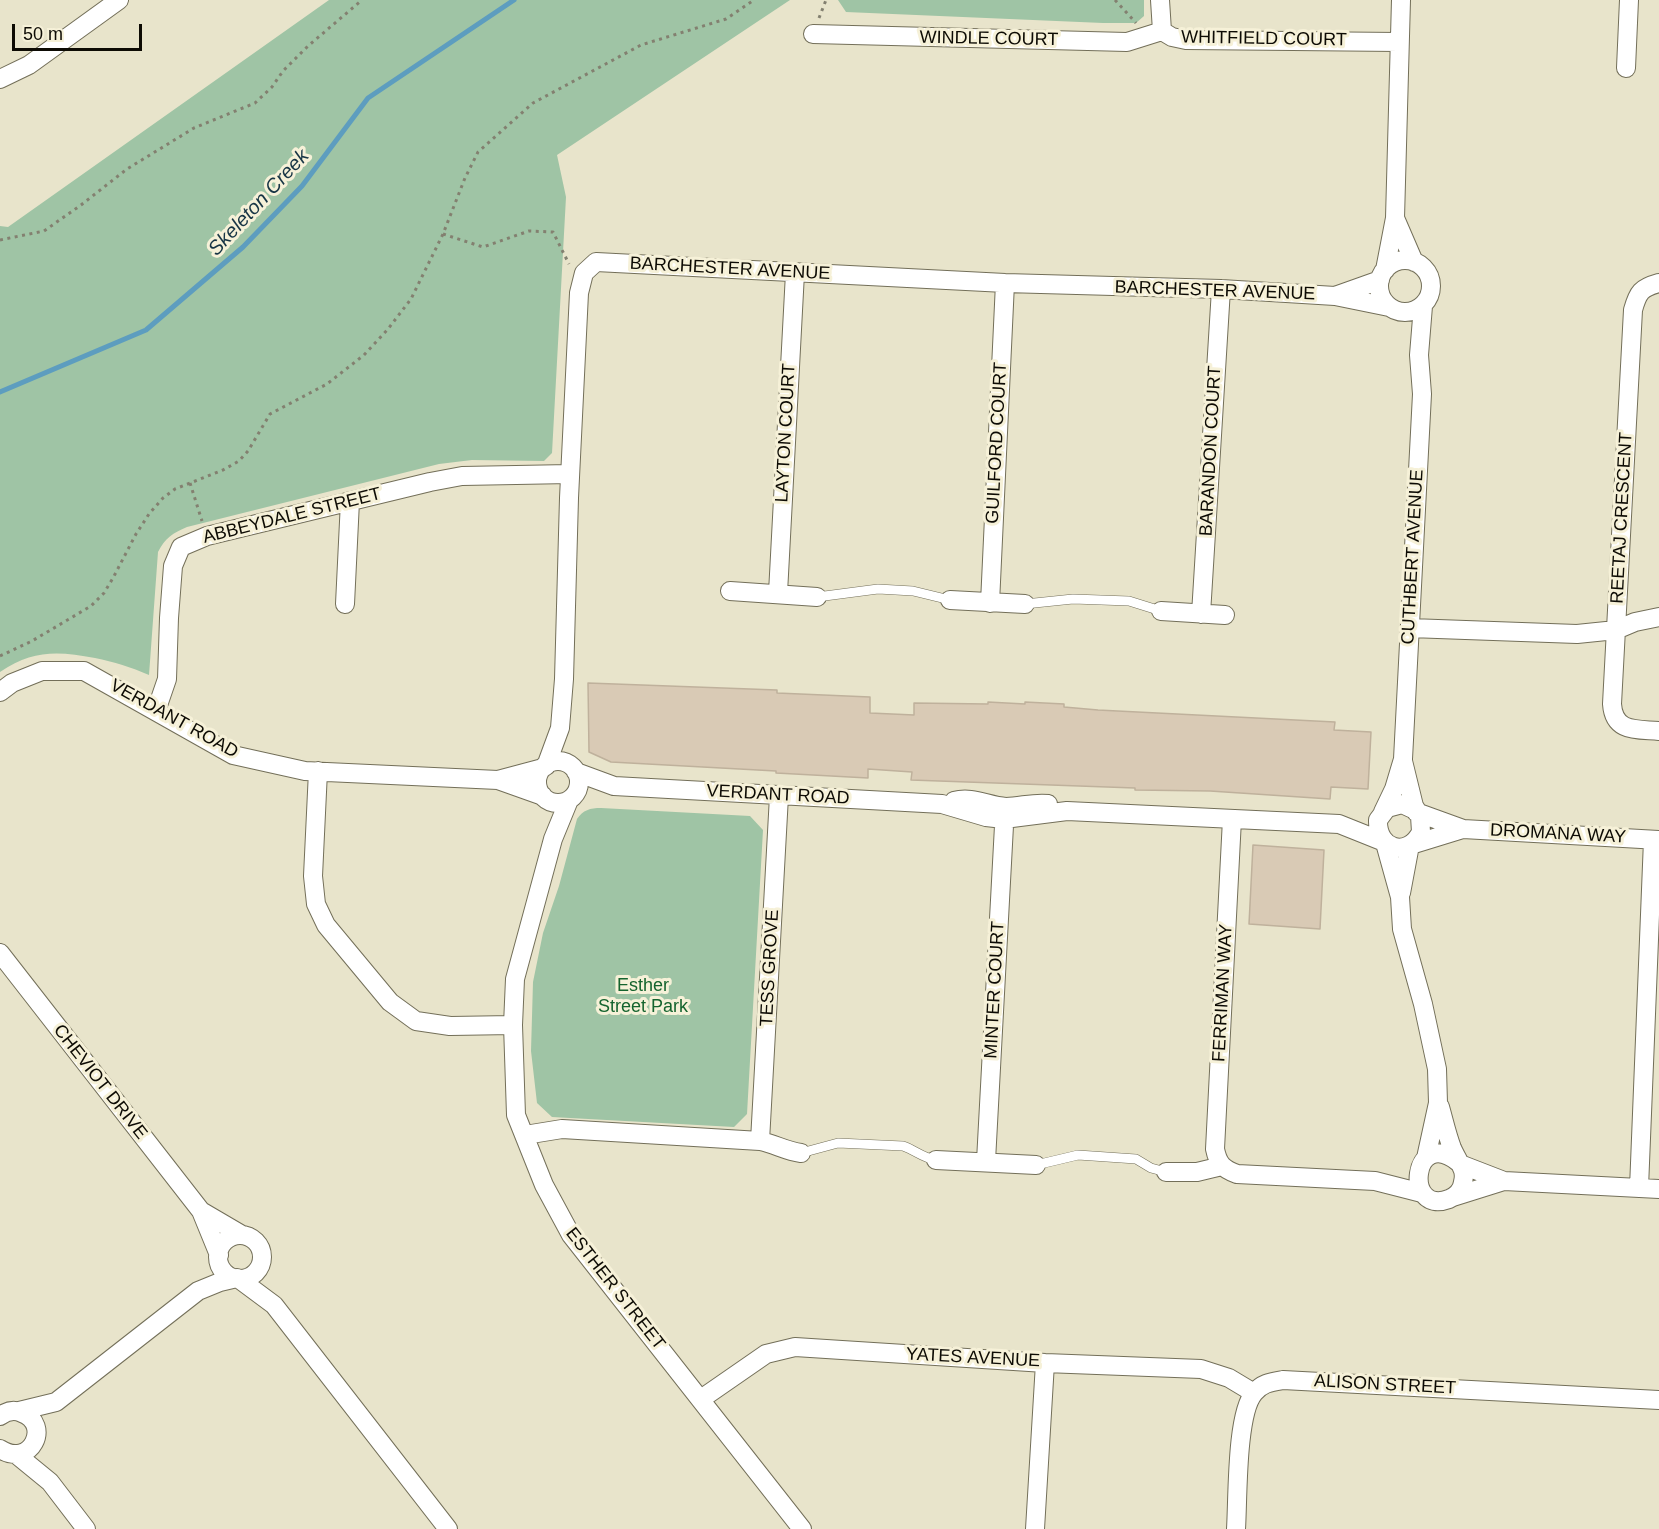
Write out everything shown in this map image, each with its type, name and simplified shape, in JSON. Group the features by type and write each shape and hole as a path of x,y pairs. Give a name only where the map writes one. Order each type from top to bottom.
{"street":[{"name":"WHITFIELD COURT","path":"1160,0 1154,34 1186,40 1399,42"},
{"path":"1382,275 1398,261 1414,262 1422,266 1431,282 1428,299 1423,306 1409,313 1395,310 1382,300 1379,290 1382,275 1395,218 1401,0"},
{"path":"1626,68 1629,0"},
{"path":"0,79 29,65 117,1"},
{"name":"WINDLE COURT","path":"813,34 1127,42 1154,34"},
{"path":"1395,218 1414,262"},
{"name":"BARCHESTER AVENUE","path":"583,277 584,273 596,262 1005,284 1221,289 1335,296 1395,310"},
{"name":"LAYTON COURT","path":"778,593 795,273"},
{"name":"BARCHESTER AVENUE","path":"1335,296 1382,275"},
{"path":"561,728 579,785 571,799 558,803 544,798 538,782 539,775 545,767 561,728 570,474 579,293 583,277"},
{"name":"REETAJ CRESCENT","path":"1659,283 1645,288 1637,295 1633,310 1613,714 1624,726 1659,731"},
{"name":"GUILFORD COURT","path":"990,603 1005,284"},
{"name":"BARANDON COURT","path":"1201,614 1221,289"},
{"name":"CUTHBERT AVENUE","path":"1382,813 1394,789 1403,759 1422,394 1419,355 1423,306"},
{"name":"CUTHBERT AVENUE","path":"1395,310 1419,355"},
{"name":"ABBEYDALE STREET","path":"156,711 167,679 173,567 181,548 207,537 430,482 462,476 570,474"},
{"path":"345,604 350,501"},
{"path":"730,591 817,597"},
{"path":"950,600 1025,604"},
{"path":"1161,611 1225,615"},
{"path":"1410,628 1577,634 1616,630 1635,622 1659,617"},
{"name":"VERDANT ROAD","path":"0,692 12,683 42,670 84,671 233,755 305,771 498,780 545,767"},
{"name":"CUTHBERT AVENUE","path":"1403,759 1416,811"},
{"path":"545,767 560,762 575,770"},
{"name":"VERDANT ROAD","path":"575,770 614,786 942,804 986,817 1005,813 1067,811 1339,824 1382,813"},
{"path":"318,771 313,876 316,904 326,925 390,1002 416,1021 450,1026 513,1025"},
{"name":"VERDANT ROAD","path":"498,780 544,798"},
{"name":"VERDANT ROAD","path":"571,799 614,786"},
{"name":"TESS GROVE","path":"760,1141 779,796"},
{"name":"ESTHER STREET","path":"544,798 553,839"},
{"name":"ESTHER STREET","path":"571,799 553,839 514,979 516,1115 544,1185 571,1235 802,1529"},
{"path":"1400,897 1411,845 1421,832 1420,816 1416,811 1402,804 1394,804 1382,813 1378,828 1385,842 1400,897 1402,929 1431,1035 1437,1069 1438,1103 1424,1161 1417,1178 1422,1192"},
{"name":"DROMANA WAY","path":"1416,811 1463,829 1656,840 1639,1188"},
{"name":"MINTER COURT","path":"986,1161 1005,813"},
{"name":"FERRIMAN WAY","path":"1222,1166 1217,1160 1215,1149 1232,819"},
{"name":"VERDANT ROAD","path":"1339,824 1385,842"},
{"name":"DROMANA WAY","path":"1411,845 1463,829"},
{"path":"1385,842 1396,848 1411,845"},
{"name":"CHEVIOT DRIVE","path":"0,953 201,1211 219,1256"},
{"path":"1438,1103 1464,1177 1463,1185 1453,1197"},
{"path":"525,1135 561,1129 760,1141 772,1143 789,1152 801,1153"},
{"path":"1375,1180 1402,1173 1442,1154 1450,1155 1459,1163 1504,1181 1659,1189"},
{"path":"936,1160 1036,1165"},
{"path":"1166,1172 1197,1172 1222,1166 1225,1170 1237,1174 1375,1180 1422,1192 1437,1201 1504,1181"},
{"name":"CHEVIOT DRIVE","path":"201,1211 242,1235"},
{"path":"198,1291 219,1256 221,1246 228,1239 242,1235 256,1242 262,1255 274,1305"},
{"path":"7,1454 28,1450 56,1402 198,1291 220,1282 249,1277 257,1271 262,1255"},
{"path":"219,1256 223,1270 274,1305 448,1529"},
{"name":"YATES AVENUE","path":"701,1399 766,1354 795,1347 1045,1363 1200,1369 1228,1378 1254,1393"},
{"path":"1035,1529 1045,1363"},
{"name":"ALISON STREET","path":"1254,1393 1264,1384 1282,1380 1659,1400"},
{"path":"1236,1529 1243,1424 1246,1405 1254,1393"},
{"path":"7,1411 56,1402"},
{"path":"7,1411 31,1418 36,1431 35,1439 40,1462 50,1482 86,1529"},
{"path":"7,1454 50,1482"}],"lane":[{"path":"817,597 878,589 913,591 950,600"},
{"path":"1025,604 1073,599 1095,600 1129,602 1161,611"},
{"path":"801,1153 838,1143 903,1146 922,1157 936,1160"},
{"path":"1036,1165 1068,1157 1100,1157 1136,1159 1151,1168 1166,1172"}],"path":[{"path":"0,240 44,231 127,169 194,128 255,103 272,87 283,70 362,0"},
{"path":"0,656 32,641 92,606 104,593 149,513 175,489 223,470 239,460 248,451 270,414 327,384 364,355 411,299 443,234 478,152 533,103 641,45 726,19 754,0"},
{"path":"1115,0 1154,34"},
{"path":"443,234 483,247 529,231 553,232 564,250 572,271 583,277"},
{"path":"190,483 207,537"}],"green space":[{"path":"329,0 790,0 557,155 566,197 552,453 544,461 472,460 439,464 187,527 170,536 158,552 149,675 102,660 57,654 35,656 0,672 0,226 8,227"},
{"path":"838,0 1144,0 1144,16 1136,23 1103,23 846,12"},
{"name":"Esther Street Park","path":"601,808 750,816 763,830 747,1114 734,1127 552,1117 537,1103 531,1051 533,982 543,933 559,886 577,819 587,810"}],"building":[{"path":"588,683 777,690 777,693 870,697 870,713 914,715 914,703 1025,704 1025,702 1064,704 1064,707 1098,710 1335,722 1334,730 1371,732 1368,789 1331,787 1330,799 1210,791 911,780 912,772 868,769 868,778 611,762 589,752"},
{"path":"1253,845 1324,850 1320,929 1249,924"}],"waterway":[{"name":"Skeleton Creek","path":"0,392 146,330 243,247 302,186 368,98 514,0"}]}
